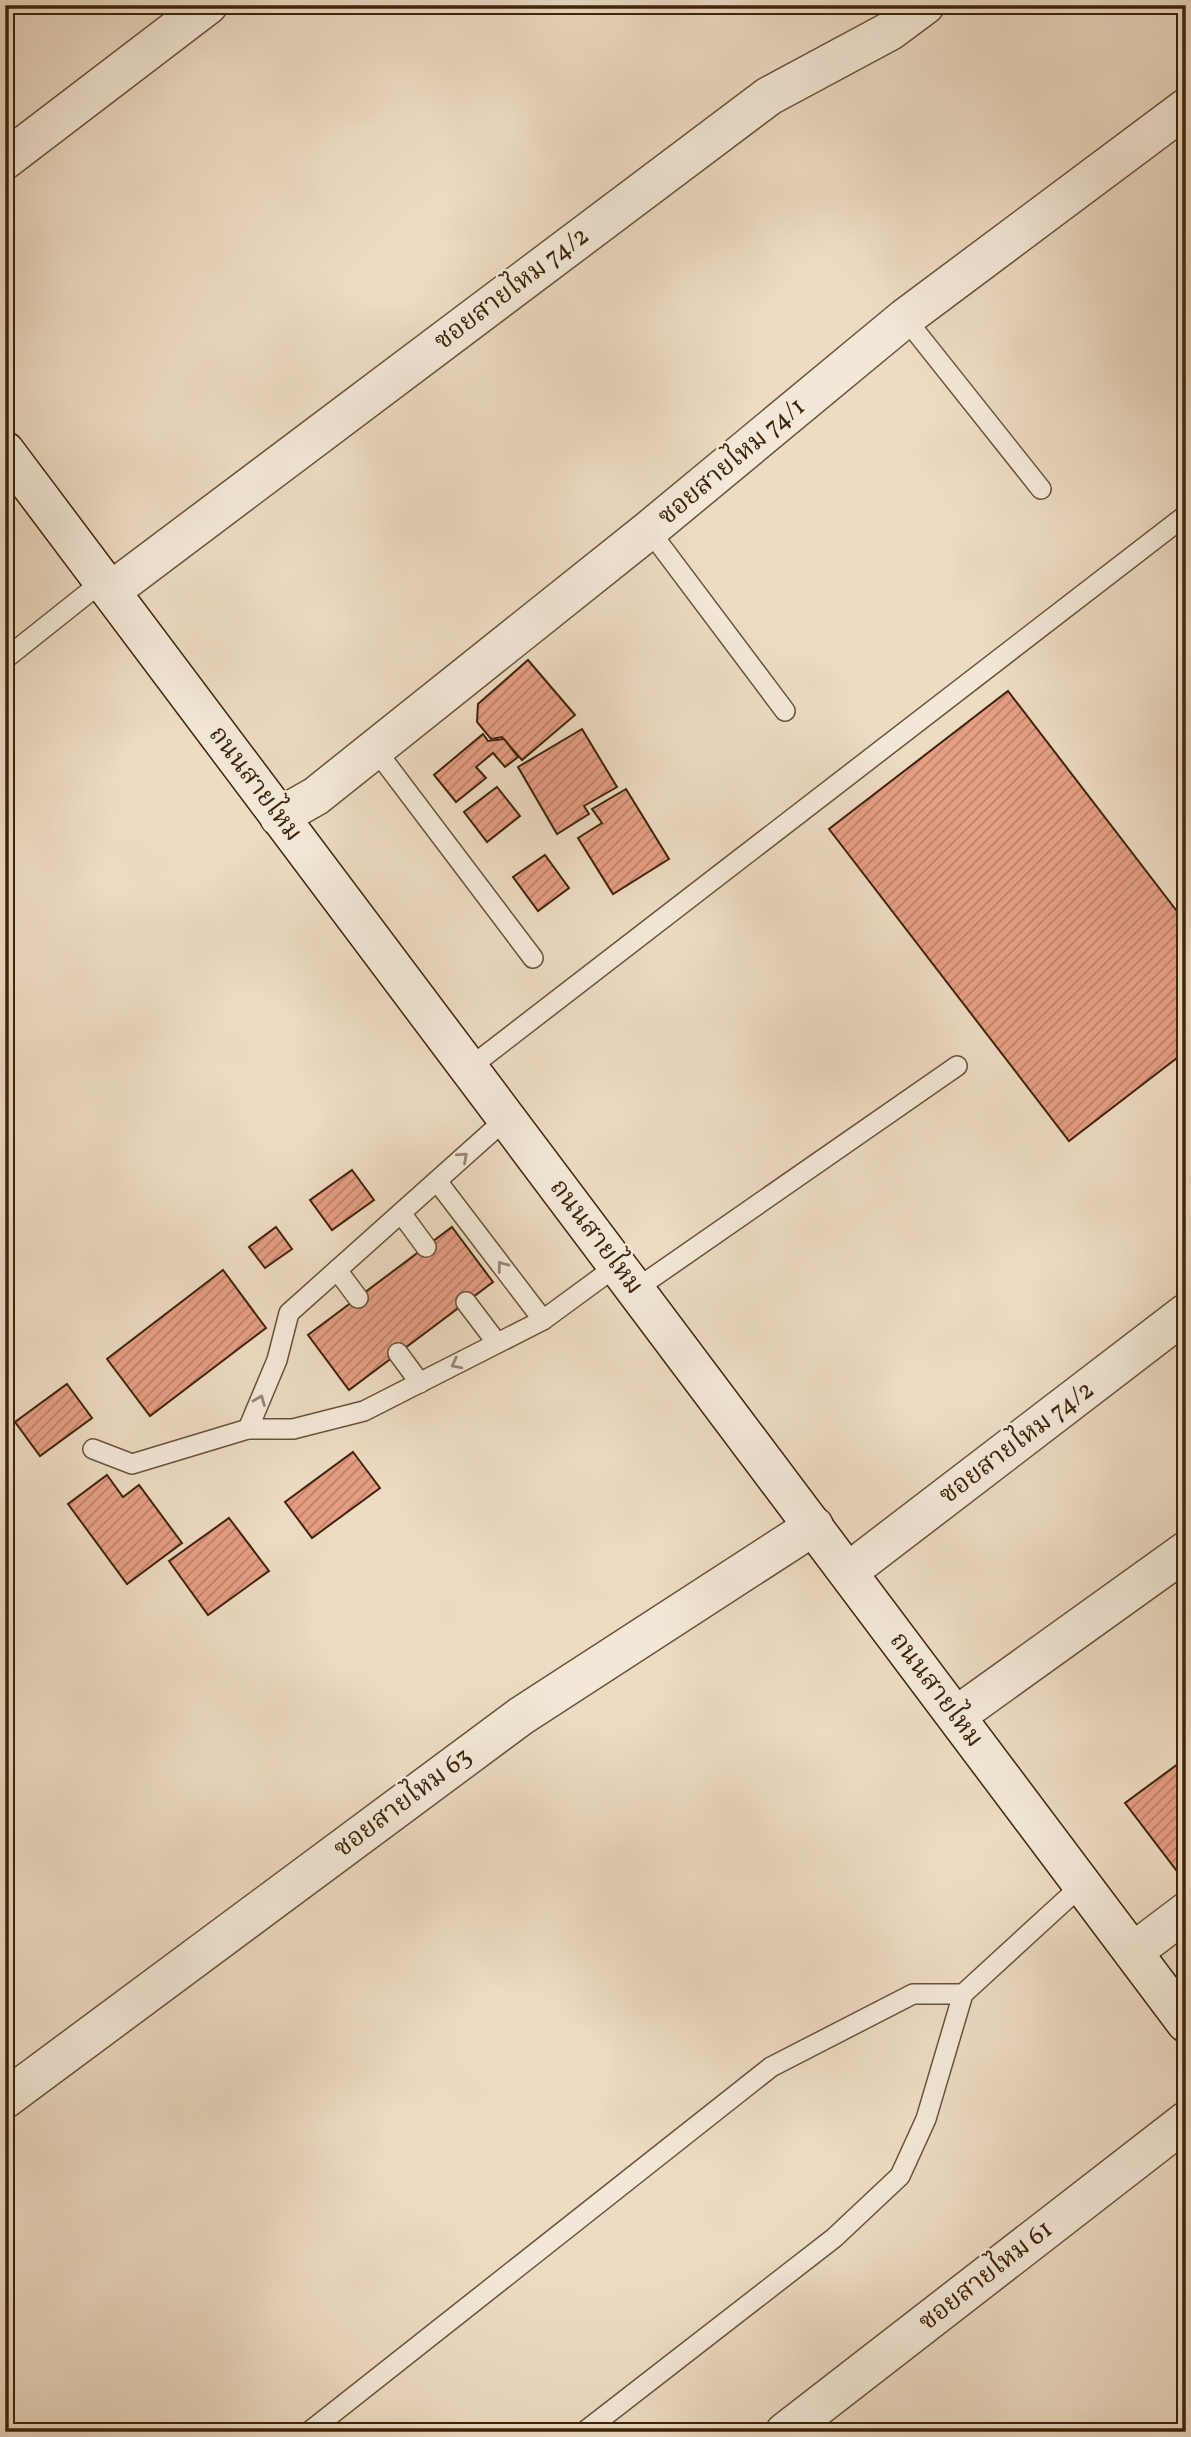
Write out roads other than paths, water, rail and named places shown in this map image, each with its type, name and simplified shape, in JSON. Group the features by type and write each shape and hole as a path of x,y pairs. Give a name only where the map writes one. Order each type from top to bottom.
{"street":[{"path":"5,160 208,5"},
{"name":"ซอยสายไหม 74/2","path":"107,586 769,96 890,31 925,5"},
{"name":"ซอยสายไหม 74/1","path":"279,817 316,796 375,749 649,530 905,318 1182,119"},
{"name":"ถนนสายไหม","path":"5,451 1186,2023"},
{"name":"ซอยสายไหม 74/2","path":"848,1572 1186,1313"},
{"name":"ซอยสายไหม 63","path":"5,2099 520,1716 814,1526"},
{"path":"956,1716 1186,1552"},
{"path":"1133,1952 1186,1912"},
{"name":"ซอยสายไหม 61","path":"785,2432 1186,2120"}],"lane":[{"path":"905,318 1041,489"},
{"path":"470,1068 1186,515"},
{"path":"649,530 786,711"},
{"path":"5,659 107,586"},
{"path":"375,749 533,958"},
{"path":"93,1449 132,1464 248,1429 293,1429 364,1411 627,1277 957,1066"},
{"path":"248,1429 277,1360 289,1313 507,1118"},
{"path":"437,1181 543,1320"},
{"path":"401,1213 426,1247"},
{"path":"337,1270 358,1297"},
{"path":"466,1302 497,1343"},
{"path":"398,1353 420,1382"},
{"path":"584,2432 834,2238 900,2176 926,2119 962,1994 1082,1885"},
{"path":"309,2432 771,2067 913,1994 962,1994"}]}
